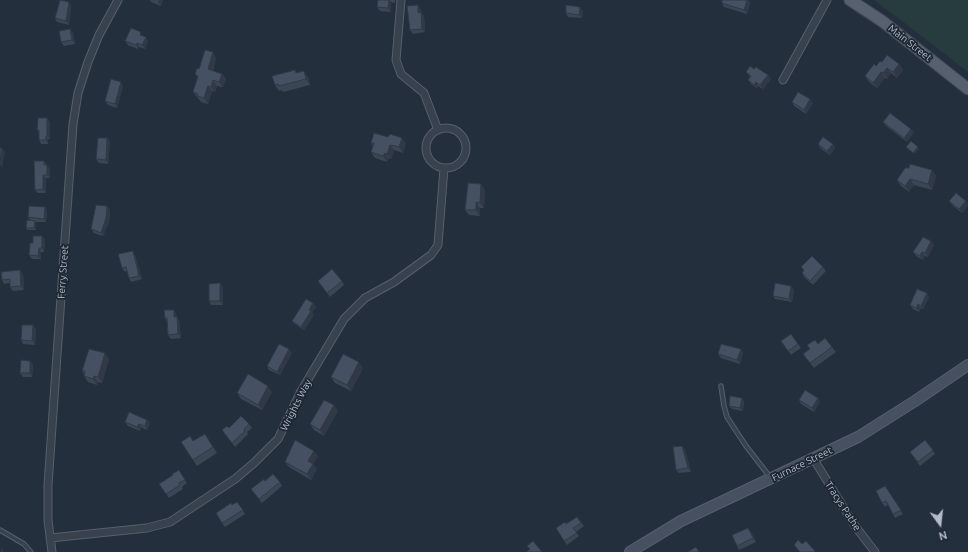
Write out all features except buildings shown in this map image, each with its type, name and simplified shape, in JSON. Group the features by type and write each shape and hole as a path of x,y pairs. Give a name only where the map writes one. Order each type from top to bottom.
{"main road":[{"name":"Main Street","path":"850,0 882,21 968,89"},
{"name":"Furnace Street","path":"630,552 681,521 858,436 882,422 968,365"}],"street":[{"name":"Ferry Street","path":"52,552 48,485 73,124 78,93 88,62 99,35 118,0"},
{"path":"401,0 396,60 401,74 424,93 438,130"},
{"path":"783,80 827,0"},
{"path":"448,129 458,133 466,146 465,156 459,164 444,168 431,161 427,151 428,141 438,130 448,129"},
{"name":"Wrights Way","path":"50,538 147,528 170,522 235,479 254,463 278,439 301,391 344,319 365,298 394,282 432,255 438,245 444,168"},
{"name":"Tracys Pathe","path":"813,458 855,526 875,552"}],"lane":[{"path":"721,386 727,416 746,446 771,478"},
{"path":"0,530 24,544 32,552"}],"green space":[{"path":"874,0 968,0 968,72 898,18"}]}
